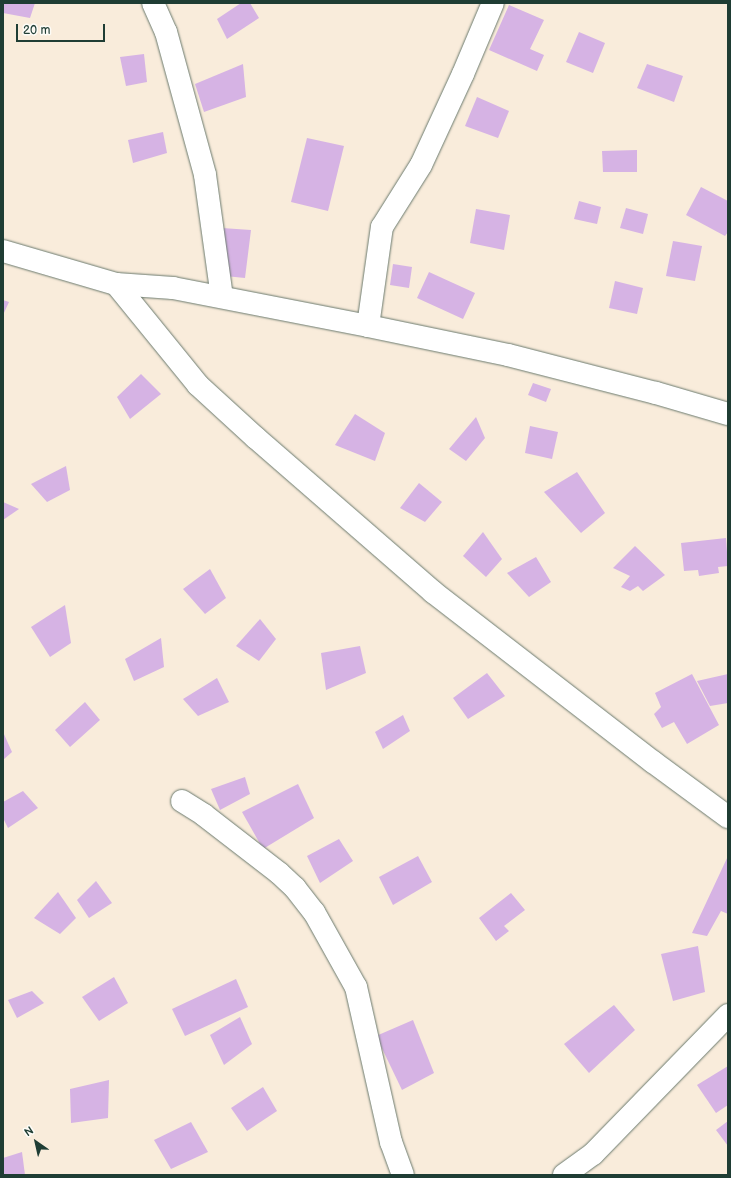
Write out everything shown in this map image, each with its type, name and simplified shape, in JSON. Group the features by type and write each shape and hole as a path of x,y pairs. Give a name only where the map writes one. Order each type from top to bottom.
{"street":[{"path":"153,3 166,32 205,175 222,297"},
{"path":"368,326 382,227 421,165 463,74 493,3"},
{"path":"3,251 116,284 173,288 508,355 656,393 728,414"},
{"path":"116,284 198,386 256,438 433,592 653,762 728,817"},
{"path":"182,801 204,815 295,888 314,912 327,933 356,987 391,1142 403,1175"},
{"path":"564,1175 593,1154 728,1014"}],"building":[{"path":"3,3 35,3 30,18 3,13"},
{"path":"241,3 250,3 259,18 227,39 217,19"},
{"path":"509,5 544,20 530,49 544,55 537,71 489,50"},
{"path":"579,32 605,43 593,73 566,62"},
{"path":"144,54 147,82 126,86 120,57"},
{"path":"243,64 246,97 204,112 195,84"},
{"path":"647,64 683,76 674,102 637,88"},
{"path":"477,97 509,111 498,138 465,126"},
{"path":"163,132 167,153 133,163 128,140"},
{"path":"307,138 344,146 328,211 291,202"},
{"path":"637,150 637,172 603,172 602,151"},
{"path":"701,187 728,201 728,232 725,236 686,215"},
{"path":"579,201 601,207 597,224 574,219"},
{"path":"626,208 648,214 643,234 620,228"},
{"path":"476,209 510,215 504,250 470,243"},
{"path":"222,228 251,230 245,278 225,276"},
{"path":"673,241 702,246 695,281 666,276"},
{"path":"393,264 412,267 409,288 390,285"},
{"path":"429,272 475,293 463,319 417,298"},
{"path":"615,281 643,288 637,314 609,308"},
{"path":"3,300 9,302 3,315"},
{"path":"141,374 161,394 130,419 117,397"},
{"path":"533,383 551,389 546,402 528,395"},
{"path":"355,414 385,433 375,461 335,445"},
{"path":"476,417 485,438 466,461 449,449"},
{"path":"530,426 558,432 552,459 525,453"},
{"path":"66,466 70,490 47,502 31,484"},
{"path":"577,472 605,513 581,533 544,492"},
{"path":"419,483 442,502 425,522 400,508"},
{"path":"3,502 19,509 3,520"},
{"path":"483,532 502,559 486,577 463,556"},
{"path":"726,538 728,566 718,567 719,573 699,576 698,570 684,571 681,543"},
{"path":"635,546 665,575 643,591 638,586 630,591 621,587 630,576 613,568"},
{"path":"536,557 551,582 529,597 507,573"},
{"path":"210,569 226,598 205,614 183,589"},
{"path":"65,605 71,643 50,657 31,627"},
{"path":"260,619 276,639 259,661 236,646"},
{"path":"161,638 164,667 134,681 125,659"},
{"path":"360,646 366,673 326,690 321,653"},
{"path":"487,673 505,696 468,719 453,698"},
{"path":"692,674 719,725 687,744 674,722 662,728 654,714 661,707 655,693"},
{"path":"728,674 728,703 710,706 697,681"},
{"path":"217,678 229,702 198,716 183,699"},
{"path":"85,702 100,720 70,747 55,730"},
{"path":"403,715 410,731 383,749 375,732"},
{"path":"3,732 12,752 3,760"},
{"path":"245,777 250,794 220,810 211,789"},
{"path":"298,784 314,818 263,849 242,812"},
{"path":"23,791 38,808 8,828 3,818 3,802"},
{"path":"339,839 353,861 320,883 307,856"},
{"path":"418,856 432,882 393,905 379,877"},
{"path":"728,856 728,914 721,911 707,936 692,933"},
{"path":"96,881 112,903 89,918 77,900"},
{"path":"58,892 76,918 60,934 34,918"},
{"path":"511,893 525,910 504,926 509,931 496,941 479,918"},
{"path":"698,946 705,992 673,1001 661,954"},
{"path":"114,977 128,1003 99,1021 82,997"},
{"path":"236,979 248,1007 185,1036 172,1009"},
{"path":"32,991 44,1003 17,1018 8,1000"},
{"path":"614,1005 635,1030 589,1073 564,1044"},
{"path":"240,1017 252,1044 224,1065 210,1035"},
{"path":"413,1020 434,1073 402,1090 376,1036"},
{"path":"728,1066 728,1105 716,1113 697,1085"},
{"path":"109,1080 108,1118 71,1123 70,1089"},
{"path":"263,1087 277,1111 247,1131 231,1108"},
{"path":"728,1121 728,1146 716,1130"},
{"path":"191,1122 208,1152 171,1169 154,1140"},
{"path":"22,1152 25,1175 3,1175 3,1158"}]}
